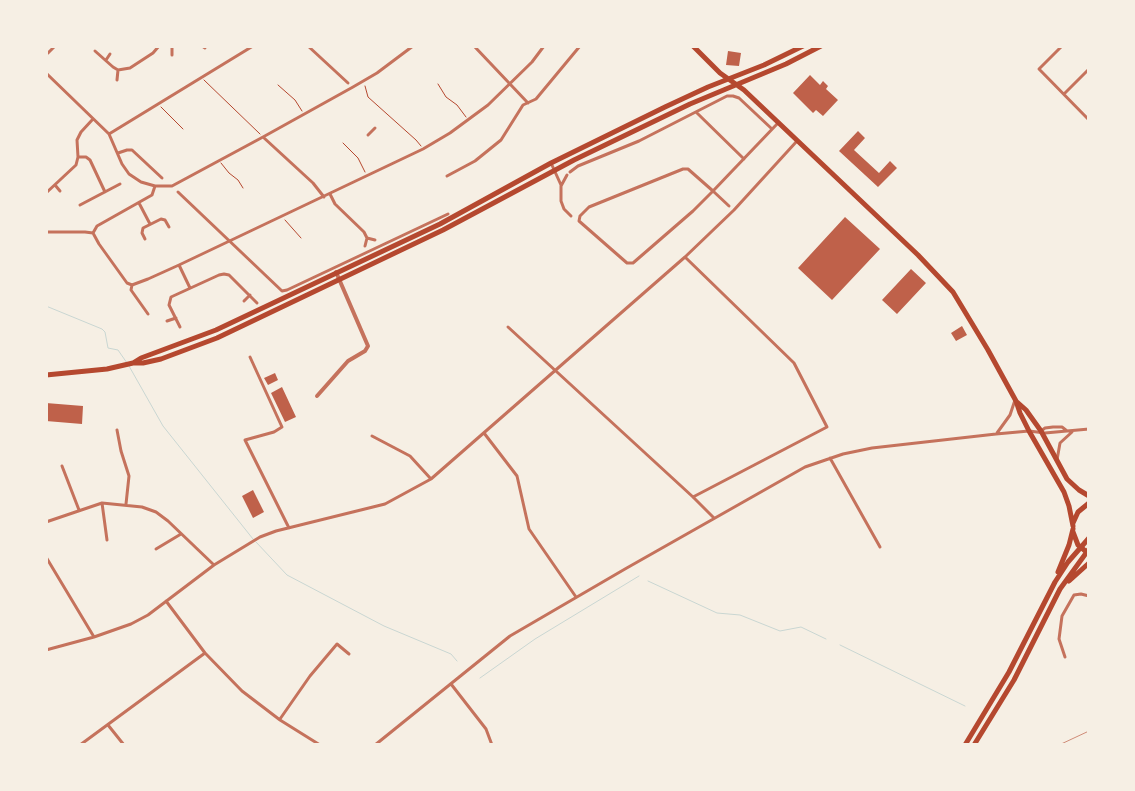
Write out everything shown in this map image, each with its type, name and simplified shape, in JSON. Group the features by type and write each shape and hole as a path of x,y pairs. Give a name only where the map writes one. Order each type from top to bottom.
{"main road":[{"path":"693,46 778,123 942,279 975,326 1016,400 1029,431 1064,492 1069,506 1075,541 1080,548 1088,552 1060,590 1014,680 974,745"},
{"path":"132,364 141,358 216,330 440,224 551,163 665,107 764,65 802,46"},
{"path":"46,376 143,363 217,338 443,230 690,104 786,64 821,46"},
{"path":"1016,400 1026,410 1041,431 1067,479 1089,496"},
{"path":"965,745 1009,672 1055,582 1078,512 1089,503"},
{"path":"1055,582 1089,538"},
{"path":"1060,590 1089,563"}],"street":[{"path":"48,53 55,46"},
{"path":"95,51 118,70 130,68 154,53 159,46"},
{"path":"171,46 172,55"},
{"path":"109,134 253,46"},
{"path":"308,46 348,83"},
{"path":"46,73 109,134 122,164 129,174 140,182 155,186 172,186 364,80 413,46"},
{"path":"474,46 528,103"},
{"path":"93,233 127,283 132,285 148,279 424,149 469,120 488,105 532,62 544,46"},
{"path":"446,176 486,154 501,140 523,105 536,99 580,46"},
{"path":"1062,46 1039,69 1088,118"},
{"path":"106,60 110,54"},
{"path":"1064,94 1089,69"},
{"path":"117,80 118,70"},
{"path":"570,172 578,166 639,141 727,96 739,98 772,129"},
{"path":"696,112 744,159"},
{"path":"46,193 76,166 78,157 77,140 81,132 93,119"},
{"path":"729,206 713,191 688,169 683,169 589,207 580,216 579,220 630,264 669,233 713,191 778,123"},
{"path":"368,134 375,128"},
{"path":"263,137 313,183 324,197"},
{"path":"46,650 94,637 131,624 148,615 214,565 260,538 288,528 385,504 431,479 685,257 734,210 798,142"},
{"path":"118,153 132,150 162,178"},
{"path":"78,157 90,160 105,192"},
{"path":"551,163 561,186 562,205 571,216"},
{"path":"561,186 567,176"},
{"path":"80,205 120,184"},
{"path":"54,185 60,191"},
{"path":"93,233 97,226 152,195 155,186"},
{"path":"178,192 282,291 448,214"},
{"path":"330,194 335,204 364,232 367,238 365,246"},
{"path":"139,203 150,224"},
{"path":"144,238 143,228 161,219 165,220 169,227"},
{"path":"46,232 93,233"},
{"path":"367,238 376,240"},
{"path":"685,257 794,362 827,427 693,497"},
{"path":"179,265 190,288"},
{"path":"317,396 348,361 365,351 368,346 336,272"},
{"path":"180,327 169,301 171,297 224,274 229,275 257,303"},
{"path":"132,285 131,290 148,314"},
{"path":"244,301 250,296"},
{"path":"167,322 176,318"},
{"path":"508,327 714,518"},
{"path":"250,357 282,427 274,432 245,440 288,528"},
{"path":"996,434 1010,415 1016,400"},
{"path":"375,745 510,636 798,471 830,458 872,448 996,434 1029,431 1045,433 1089,428"},
{"path":"117,430 129,476 126,504"},
{"path":"1056,461 1060,443 1075,430"},
{"path":"484,433 517,476 529,529 576,597"},
{"path":"372,436 410,456 431,479"},
{"path":"830,458 880,547"},
{"path":"62,466 79,510"},
{"path":"46,522 102,504 126,504 142,507 156,512 168,521 214,565"},
{"path":"102,504 107,540"},
{"path":"156,549 181,534"},
{"path":"46,557 94,637"},
{"path":"1065,657 1059,638 1062,616 1074,595 1089,596"},
{"path":"166,601 205,653 242,691 280,720 320,745"},
{"path":"280,720 310,676 336,644 349,654"},
{"path":"80,745 205,653"},
{"path":"450,684 486,729 492,745"},
{"path":"108,725 124,745"}],"path":[{"path":"202,78 263,137"},
{"path":"364,80 368,97 424,149"},
{"path":"438,84 443,93 460,108 469,120"},
{"path":"278,85 295,100 304,114"},
{"path":"159,103 163,111 183,129"},
{"path":"343,143 358,158 367,176"},
{"path":"220,161 243,188"},
{"path":"282,216 301,238"}],"building":[{"path":"728,51 741,53 739,66 726,65"},
{"path":"810,75 820,85 823,81 828,86 826,89 838,100 823,116 816,110 813,113 793,93"},
{"path":"858,131 865,138 854,150 879,173 890,161 897,168 878,187 839,151"},
{"path":"845,217 880,249 832,300 798,268"},
{"path":"911,269 926,283 897,314 882,300"},
{"path":"962,326 967,335 956,341 951,333"},
{"path":"275,373 278,380 268,385 264,378"},
{"path":"282,387 296,417 285,422 271,393"},
{"path":"46,403 83,406 82,424 46,421"},
{"path":"253,490 264,512 253,518 242,496"}],"waterway":[{"path":"46,306 102,329 105,332 108,348 118,350 127,363"},
{"path":"129,366 163,426 253,539"},
{"path":"256,542 287,575 384,626 451,654 457,661"},
{"path":"480,678 535,639 639,576"},
{"path":"648,581 717,613 740,615 780,631 801,627 826,639"},
{"path":"840,645 965,706"}],"railway":[{"path":"1059,745 1089,731"}]}
